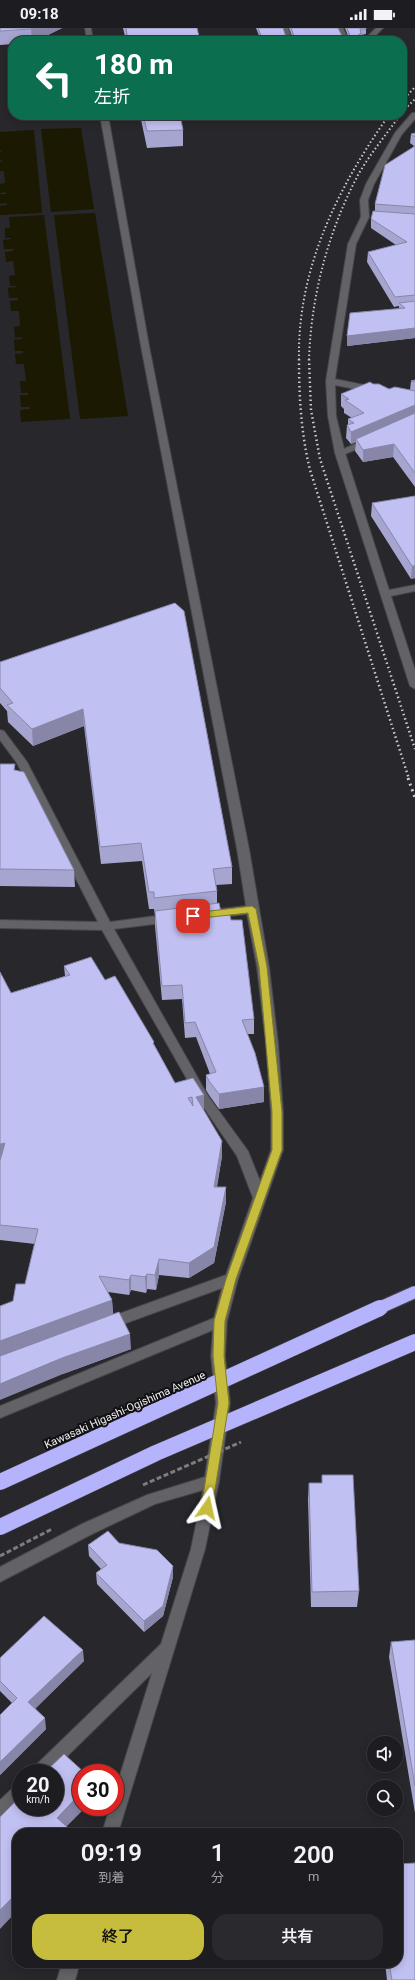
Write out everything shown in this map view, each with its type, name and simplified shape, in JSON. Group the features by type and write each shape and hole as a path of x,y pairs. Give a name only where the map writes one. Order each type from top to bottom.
{"highway":[{"name":"Kawasaki Higashi-Ogishima Avenue","path":"0,1482 415,1292"},
{"path":"0,1527 156,1453 415,1342"}],"street":[{"path":"371,36 380,28"},
{"path":"415,115 399,133 370,184 364,200 368,217 352,244 343,316 330,381 332,416 340,454 415,686"},
{"path":"105,120 145,346 243,849 263,967 277,1112 277,1150 231,1279 220,1321 218,1356 223,1403 212,1481 198,1549 112,1828"},
{"path":"330,381 384,392"},
{"path":"340,454 381,435"},
{"path":"385,594 415,588"},
{"path":"0,733 22,762 106,926 204,1099 243,1154 260,1199"},
{"path":"198,915 252,909"},
{"path":"0,924 106,926 183,917"},
{"path":"97,1328 231,1279"},
{"path":"0,1412 220,1321"},
{"path":"0,1575 87,1529 152,1499 212,1481"},
{"path":"48,1764 167,1649"},
{"path":"0,1811 12,1800"},
{"path":"66,1980 70,1968"}],"path":[{"path":"137,1488 246,1440"},
{"path":"0,1556 54,1528"}],"shaded area":[{"path":"81,128 94,209 51,212 41,129"},
{"path":"34,130 42,213 0,215 0,206 7,205 7,203 0,204 0,194 6,194 6,192 0,193 0,184 5,183 4,171 0,171 0,162 3,162 0,160 0,152 2,152 0,150 0,132"},
{"path":"95,213 128,416 80,419 54,215"},
{"path":"44,215 70,419 21,422 20,410 30,409 30,407 21,407 20,395 28,395 28,393 21,393 20,381 26,381 24,364 16,364 15,354 23,353 23,351 15,351 14,340 22,339 21,337 15,338 14,327 20,326 19,311 11,311 10,301 18,300 18,298 9,298 8,288 16,286 10,286 9,276 15,275 13,261 6,262 5,252 13,251 13,249 4,249 3,240 11,239 5,238 5,228 10,228 9,217"}],"building":[{"path":"0,28 33,28 0,31"},
{"path":"126,28 197,28 199,36 127,36"},
{"path":"258,28 283,28 286,36 261,36"},
{"path":"291,28 338,28 342,36 294,36"},
{"path":"347,28 366,28 360,29 361,33 357,36 350,36"},
{"path":"144,120 181,120 183,130 147,131"},
{"path":"415,146 415,207 375,204 385,165"},
{"path":"373,211 415,214 415,295 395,297 368,252 407,242 371,219"},
{"path":"415,301 415,328 347,336 350,313 405,308 399,303"},
{"path":"370,382 373,384 379,384 389,389 395,387 415,391 415,405 351,432 347,425 354,423 348,419 364,413 345,400 349,399 341,394"},
{"path":"415,413 415,473 394,444 363,450 356,439"},
{"path":"415,496 415,566 412,566 372,503"},
{"path":"175,603 184,611 232,867 213,869 217,891 154,898 154,892 149,892 141,843 100,847 83,709 32,729 7,705 13,703 0,688 0,662"},
{"path":"0,764 15,764 14,770 24,772 74,870 0,869"},
{"path":"219,903 221,912 229,912 231,920 242,920 254,1019 242,1020 255,1053 264,1087 219,1094 206,1075 216,1072 195,1022 185,1023 182,985 162,986 155,911"},
{"path":"91,957 105,980 115,976 154,1042 153,1043 175,1083 193,1078 204,1095 196,1097 222,1141 214,1187 226,1187 214,1247 189,1263 159,1259 155,1275 147,1274 145,1277 131,1275 129,1280 99,1276 112,1300 0,1341 0,1306 13,1301 16,1284 25,1284 38,1229 0,1225 0,1161 5,1143 0,1144 0,972 11,993 70,975 64,966","holes":["192,1097 193,1106 188,1098"]},
{"path":"119,1312 130,1334 62,1358 0,1384 0,1356"},
{"path":"322,1475 353,1475 359,1591 312,1592 309,1483 322,1483"},
{"path":"108,1531 119,1543 157,1550 173,1566 163,1606 144,1621 96,1573 107,1565 88,1545"},
{"path":"44,1616 83,1650 28,1702 45,1718 0,1762 0,1715 17,1698 0,1681 0,1658"},
{"path":"415,1640 415,1786 391,1642"},
{"path":"64,1754 75,1764 72,1764 72,1802 64,1811 64,1764 53,1764"},
{"path":"12,1805 12,1816 59,1816 57,1818 68,1828 12,1828 12,1898 0,1910 0,1817"},
{"path":"415,1863 415,1980 392,1980 390,1968 403,1968 403,1864"}],"railway":[{"path":"407,96 415,87"},
{"path":"407,107 415,99"},
{"path":"299,360 300,326 305,293 313,261 324,230 353,171 370,142 385,120"},
{"path":"309,360 310,336 317,288 338,219 358,175 396,120"},
{"path":"299,360 301,414 304,442 310,470 409,779"},
{"path":"309,360 311,410 320,459 415,749"},
{"path":"408,778 415,798"}],"route":[{"path":"193,916 252,909 263,967 272,1043 277,1112 277,1150 231,1279 220,1321 218,1356 223,1403 207,1508"}]}
